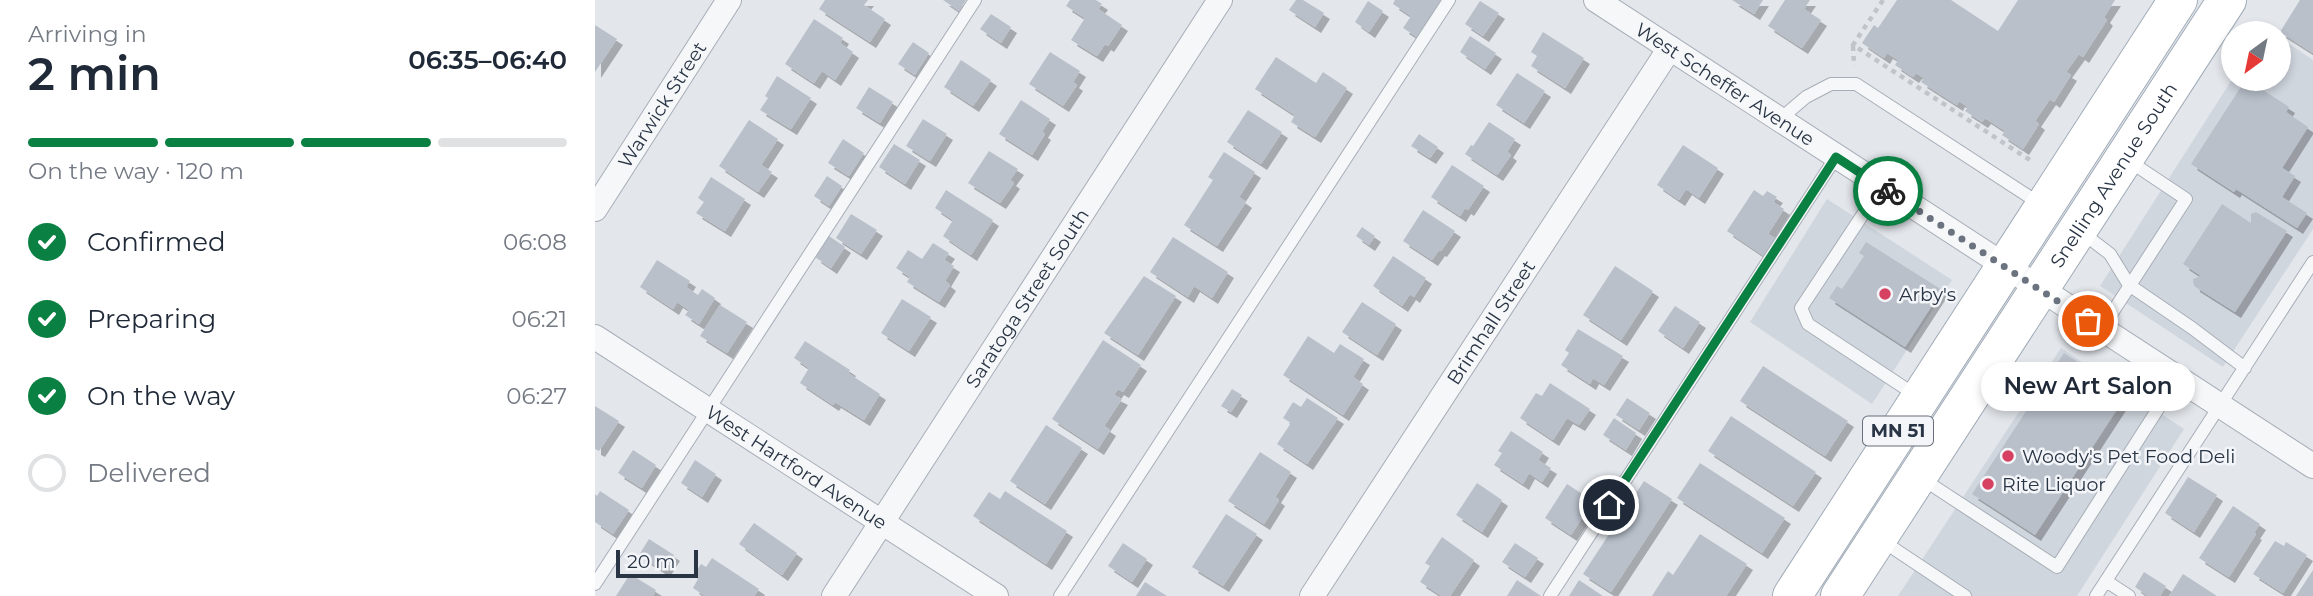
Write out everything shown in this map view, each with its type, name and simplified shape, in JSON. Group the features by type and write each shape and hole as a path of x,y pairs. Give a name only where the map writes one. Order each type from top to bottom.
{"main road":[{"name":"Snelling Avenue South","path":"1840,596 2039,290 2062,218 2178,0"},
{"name":"Snelling Avenue South","path":"1792,596 2005,268 2125,158 2227,0"}],"street":[{"name":"Warwick Street","path":"595,209 729,0"},
{"name":"Saratoga Street South","path":"834,596 1220,0"},
{"name":"West Scheffer Avenue","path":"1596,0 2313,466"},
{"name":"Brimhall Street","path":"1312,596 1670,48"},
{"name":"West Hartford Avenue","path":"595,337 996,596"}],"lane":[{"path":"595,583 975,0"},
{"path":"1060,596 1449,0"},
{"path":"1779,120 1806,97 1831,84 1856,84 2062,218 2110,254 2129,285 2245,368"},
{"path":"1550,596 1836,157"},
{"path":"2101,330 2186,199 2125,158"},
{"path":"1881,187 1801,308 1808,324 1919,398"},
{"path":"2096,596 2313,262"},
{"path":"1917,476 2057,567 2177,379"},
{"path":"1878,538 1965,596"},
{"path":"2106,581 2129,596"}],"path":[{"path":"1882,0 1853,46 2033,162"}],"shaded area":[{"path":"2291,45 2313,60 2313,229 2223,367 2100,286 2225,91 2291,91"},
{"path":"1827,199 1952,280 1872,404 1750,322"},
{"path":"2061,348 2184,429 2077,596 1898,596"}],"building":[{"path":"825,0 868,0 864,5 885,19 870,42 819,9"},
{"path":"943,0 966,0 959,11"},
{"path":"1070,0 1096,0 1102,4 1098,9 1122,25 1108,46 1105,44 1097,56 1071,40 1085,18 1066,6"},
{"path":"1296,0 1303,0 1324,13 1315,27 1289,10"},
{"path":"1395,0 1441,0 1417,37 1403,28 1411,16 1393,4"},
{"path":"1732,0 1763,0 1754,14"},
{"path":"1785,0 1810,0 1804,9 1821,20 1802,48 1768,26"},
{"path":"1897,0 1951,0 1998,31 2018,0 2115,0 2104,17 2107,20 2083,57 2079,54 2066,72 2071,75 2054,102 2050,99 2035,121 2039,124 2023,149 2002,135 2005,131 1985,118 1982,122 1965,111 1968,107 1959,101 1957,105 1921,82 1924,78 1916,73 1913,77 1895,65 1898,60 1887,53 1884,58 1862,43 1874,25 1878,28"},
{"path":"2300,0 2313,0 2313,53 2291,39 2291,21 2287,21"},
{"path":"1368,1 1383,11 1369,32 1355,22"},
{"path":"1480,1 1499,13 1483,36 1465,24"},
{"path":"991,14 1011,27 1001,43 980,29"},
{"path":"814,19 843,38 840,43 853,52 835,80 822,71 814,83 785,64"},
{"path":"595,25 617,39 595,72"},
{"path":"1543,32 1584,58 1565,88 1531,66 1537,56 1531,52"},
{"path":"1470,36 1496,53 1485,69 1460,52"},
{"path":"913,42 929,53 915,75 898,64"},
{"path":"1050,52 1080,71 1073,82 1077,85 1063,106 1029,84"},
{"path":"1276,57 1316,83 1323,72 1347,88 1315,137 1291,122 1295,115 1255,89"},
{"path":"961,60 991,80 973,106 944,87"},
{"path":"1517,73 1545,91 1524,123 1496,105"},
{"path":"777,76 811,98 791,129 760,110"},
{"path":"869,87 893,102 880,123 856,108"},
{"path":"2238,91 2264,91 2289,107 2286,112 2308,127 2282,168 2295,176 2282,197 2307,213 2297,228 2191,164"},
{"path":"1021,100 1050,119 1042,132 1045,134 1032,155 999,134"},
{"path":"1248,110 1282,132 1261,164 1227,142"},
{"path":"923,119 947,134 930,161 906,146"},
{"path":"749,120 778,139 761,165 772,172 758,192 719,166"},
{"path":"1489,122 1515,139 1507,152 1511,155 1497,175 1465,154"},
{"path":"1419,134 1438,147 1430,158 1411,146"},
{"path":"843,139 864,153 849,176 828,163"},
{"path":"894,144 920,160 905,184 879,167"},
{"path":"1683,145 1718,168 1699,198 1686,189 1679,200 1657,185"},
{"path":"989,151 1018,169 1010,180 1014,183 1000,203 968,183"},
{"path":"1224,152 1255,172 1239,197 1246,202 1217,246 1184,225 1213,180 1208,177"},
{"path":"1452,165 1484,186 1468,210 1465,208 1460,216 1431,197"},
{"path":"827,176 842,186 829,206 814,196"},
{"path":"711,177 745,199 725,231 696,213 704,202 698,198"},
{"path":"946,190 993,220 971,255 943,236 953,220 935,208"},
{"path":"1754,190 1763,196 1767,191 1777,197 1773,202 1784,209 1768,234 1776,239 1764,256 1727,231"},
{"path":"2222,204 2251,223 2251,214 2256,212 2287,231 2235,312 2194,286 2193,279 2201,276 2183,264"},
{"path":"1423,210 1455,231 1432,260 1403,241"},
{"path":"851,214 877,230 861,254 836,238"},
{"path":"1362,227 1375,236 1369,245 1356,236"},
{"path":"829,236 845,247 831,268 815,257"},
{"path":"1173,237 1228,272 1212,298 1194,286 1188,297 1150,272"},
{"name":"Arby's","path":"1866,242 1942,290 1905,347 1829,298 1837,286 1842,289 1864,256 1859,253"},
{"path":"933,243 949,253 944,260 954,266 945,281 950,285 939,302 907,282 910,277 896,268 908,250 922,259"},
{"path":"1393,256 1426,278 1414,297 1410,294 1402,306 1373,286"},
{"path":"657,260 690,281 686,287 698,295 702,289 715,298 699,324 685,315 689,310 677,302 673,309 640,287"},
{"path":"1615,266 1653,291 1621,340 1583,315"},
{"path":"1144,276 1176,296 1138,355 1104,333"},
{"path":"902,299 931,317 909,351 881,333"},
{"path":"1362,302 1396,324 1377,355 1342,332"},
{"path":"720,305 747,322 727,353 700,336"},
{"path":"1675,306 1700,322 1683,348 1658,331"},
{"path":"1578,329 1623,356 1604,385 1593,378 1590,384 1561,365 1569,353 1565,350"},
{"path":"1308,336 1334,353 1340,344 1364,359 1353,377 1363,384 1343,415 1283,375"},
{"path":"1103,340 1141,365 1123,392 1118,389 1114,395 1122,399 1104,426 1110,430 1098,449 1052,419"},
{"path":"805,341 850,370 848,373 880,394 864,420 835,402 833,405 800,383 809,368 794,358"},
{"path":"2064,353 2127,394 2035,535 1972,494"},
{"path":"1763,366 1848,421 1825,456 1740,401"},
{"path":"1550,383 1590,409 1579,425 1567,418 1553,440 1520,418 1536,393 1542,396"},
{"path":"1232,389 1242,395 1231,412 1221,406"},
{"path":"1307,398 1338,418 1307,464 1277,444 1291,423 1283,418 1293,402 1301,407"},
{"path":"1627,398 1650,413 1639,430 1616,415"},
{"path":"595,406 619,421 599,451 595,449"},
{"path":"1731,416 1816,472 1793,506 1708,451"},
{"path":"1614,418 1636,433 1626,450 1603,435"},
{"path":"1046,425 1082,448 1045,504 1010,481"},
{"path":"1511,431 1543,452 1538,460 1551,468 1542,482 1529,473 1523,484 1494,465 1502,453 1498,451"},
{"path":"633,450 656,465 642,488 618,473"},
{"path":"1260,452 1291,472 1275,497 1279,500 1264,524 1228,501"},
{"path":"695,460 716,474 702,497 681,483"},
{"path":"1700,463 1785,518 1762,553 1677,498"},
{"path":"2188,477 2217,495 2194,532 2165,513"},
{"path":"1644,481 1672,499 1611,592 1583,574"},
{"path":"1477,483 1502,500 1482,532 1456,515"},
{"path":"1567,484 1593,501 1571,535 1545,518"},
{"path":"600,491 629,510 613,534 595,522 595,494 597,496"},
{"path":"1005,491 1067,531 1046,564 973,516 989,492 1000,499"},
{"path":"2233,506 2260,524 2229,577 2199,558"},
{"path":"1226,514 1257,534 1223,586 1192,567"},
{"path":"754,523 797,553 782,575 739,544"},
{"path":"1700,534 1747,564 1726,596 1652,596 1668,571 1673,575"},
{"path":"1442,537 1474,560 1450,596 1442,596 1420,582 1430,566 1425,563"},
{"path":"649,539 674,555 664,571 639,555"},
{"path":"2275,541 2284,546 2286,542 2307,555 2283,593 2253,574"},
{"path":"1123,543 1147,559 1132,582 1108,566"},
{"path":"1515,543 1538,558 1525,577 1502,562"},
{"path":"712,558 759,589 754,596 705,596 693,588 698,579 693,576 701,564 706,567"},
{"path":"2313,570 2313,596 2296,596"},
{"path":"2144,572 2166,586 2160,596 2148,596 2135,587"},
{"path":"630,574 656,590 653,596 616,596"},
{"path":"2183,574 2217,596 2169,596"},
{"path":"1517,580 1541,596 1507,596"},
{"path":"1579,580 1603,596 1569,596"},
{"path":"1145,582 1167,596 1136,596"}],"way so far":[{"path":"1888,191 2088,321"}],"place":[{"name":"Arby's","path":"1885,294"},
{"name":"New Art Salon","path":"2088,321"},
{"name":"Woody's Pet Food Deli","path":"2008,456"},
{"name":"Rite Liquor","path":"1988,484"}],"route":[{"path":"1609,505 1836,157 1888,191"}]}
